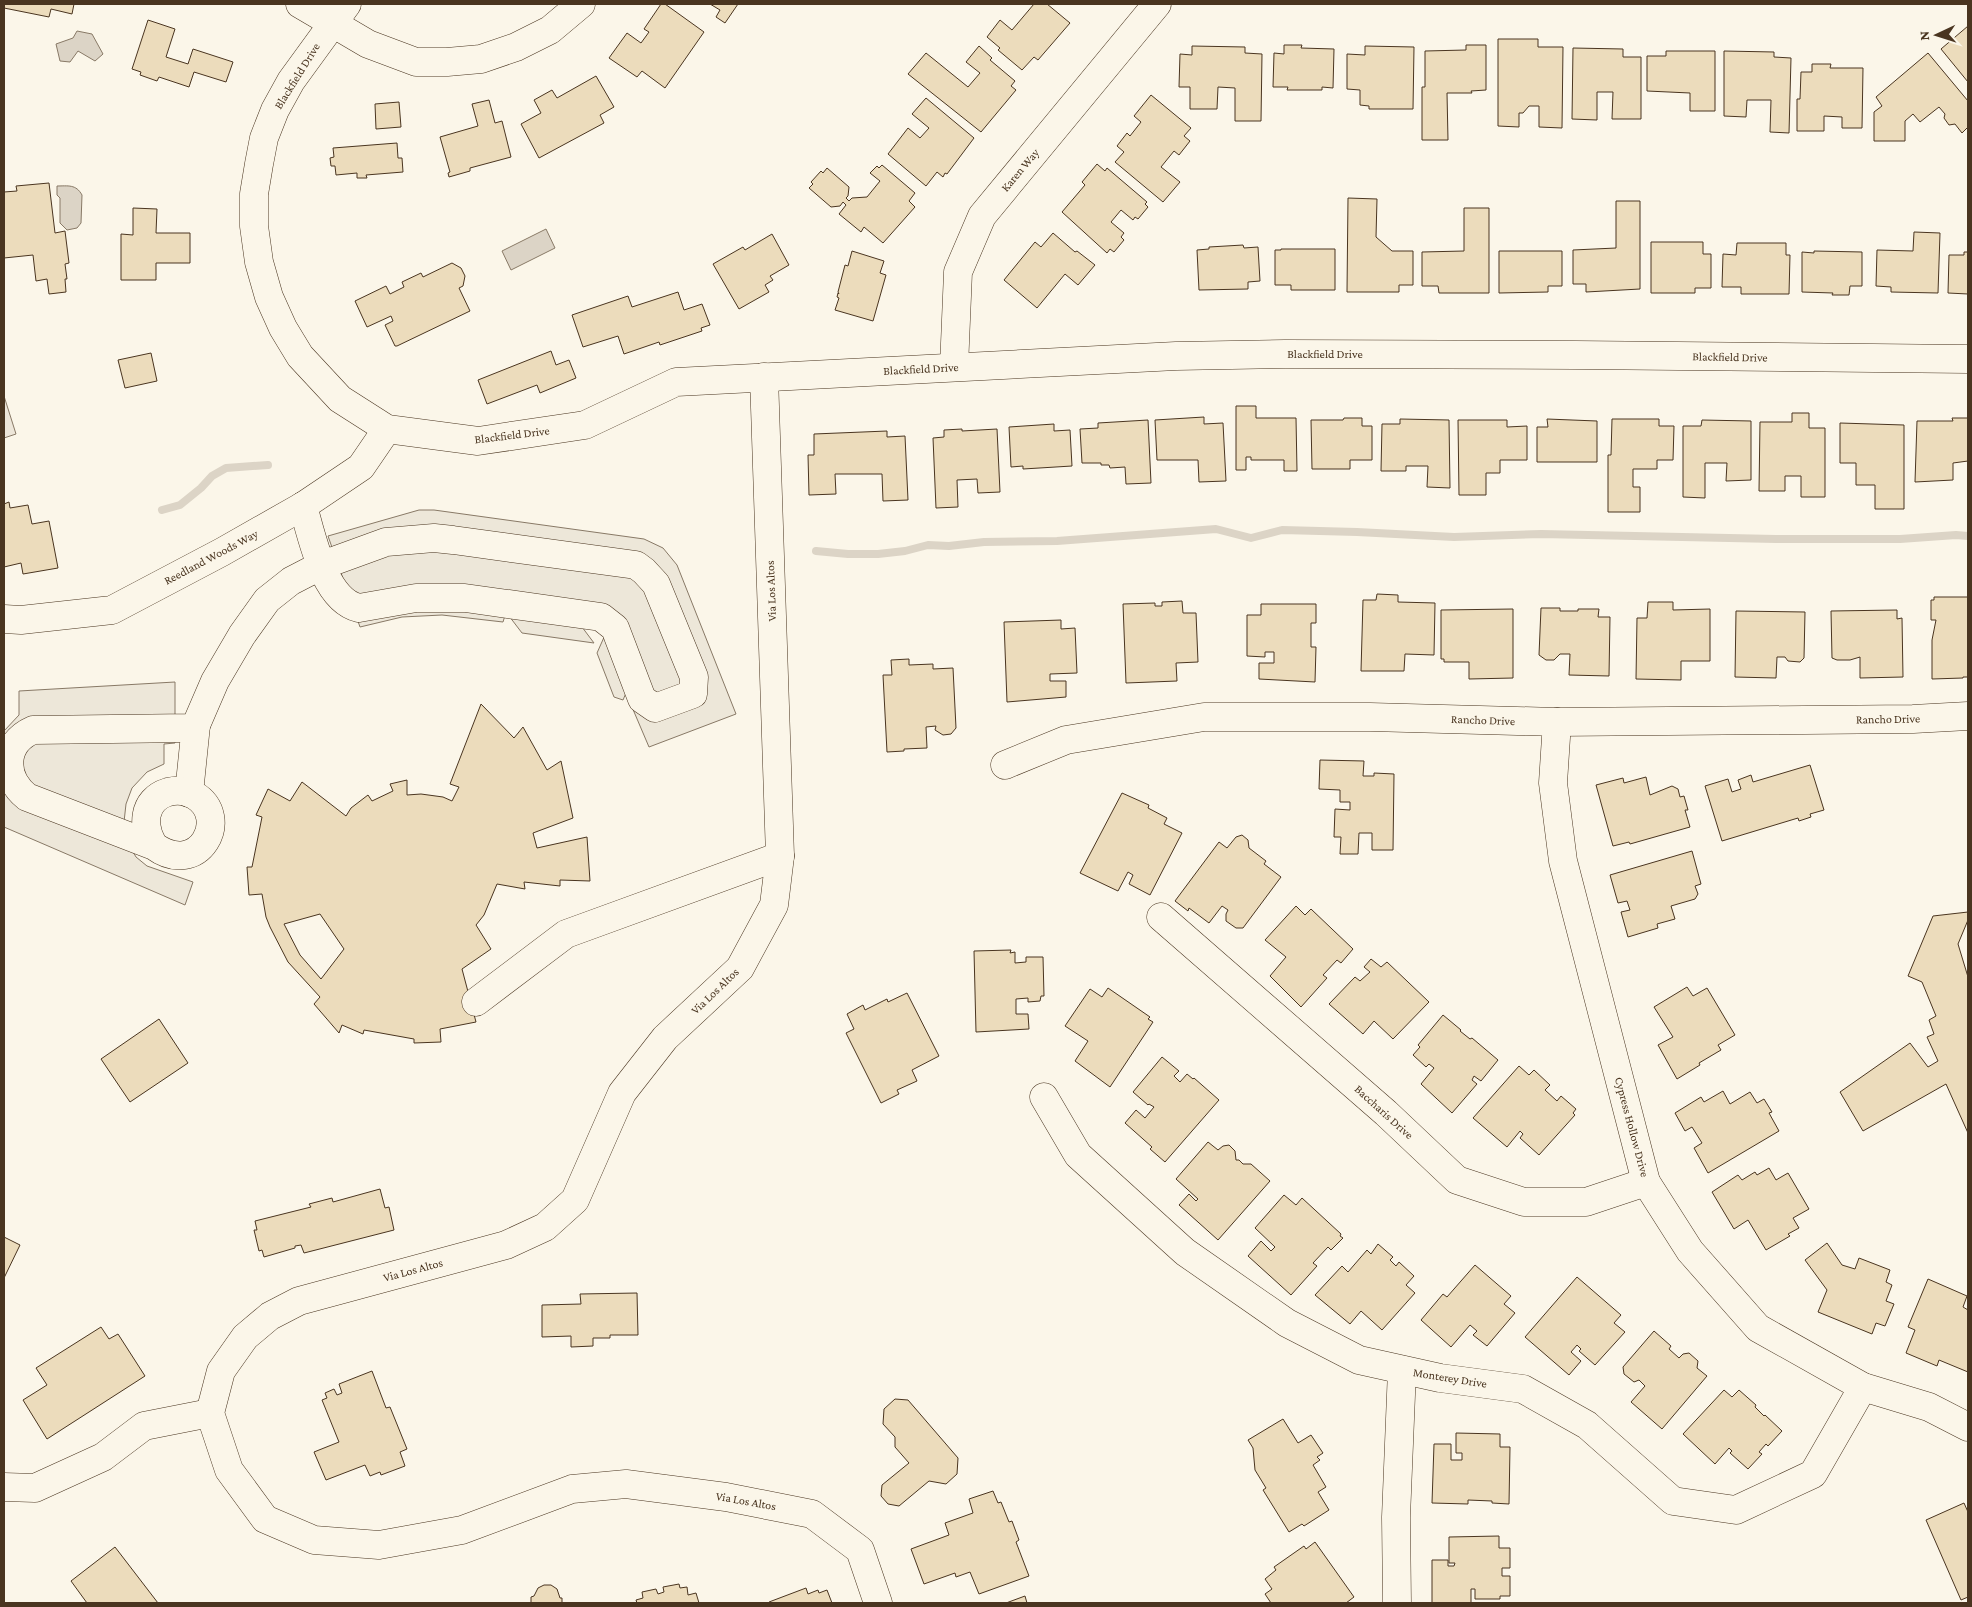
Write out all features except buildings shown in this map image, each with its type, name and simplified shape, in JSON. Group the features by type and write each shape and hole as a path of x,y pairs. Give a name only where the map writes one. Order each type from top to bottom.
{"street":[{"path":"300,4 340,13 368,44 416,62 481,59 516,47 550,30 581,4"},
{"name":"Karen Way","path":"954,367 958,272 982,216 1157,4"},
{"name":"Blackfield Drive","path":"340,13 291,81 275,110 264,138 254,194 254,226 259,262 269,298 283,328 300,356 340,398 387,429 478,442 585,425 676,382 1176,356 1285,354 1968,359"},
{"name":"Via Los Altos","path":"764,377 780,856 774,904 740,968 665,1038 622,1094 575,1200 546,1227 506,1245 299,1301 270,1316 245,1337 221,1371 210,1413 229,1470 265,1518 314,1540 379,1545 462,1530 572,1489 626,1484 726,1496 812,1514 860,1550 878,1603"},
{"name":"Reedland Woods Way","path":"4,619 21,620 112,610 304,506 361,467 387,429"},
{"path":"189,792 196,725 215,680 242,635 267,600 291,581 320,566 386,542 434,538 636,565 656,584 694,677 693,694 655,708 642,699 615,628 601,617 465,598 416,598 359,608 350,606 343,601 320,566 304,506"},
{"name":"Rancho Drive","path":"1005,765 1066,740 1204,717 1370,717 1557,722 1913,719 1968,716"},
{"name":"Cypress Hollow Drive","path":"1557,722 1553,783 1563,861 1646,1182 1690,1252 1758,1328 1863,1387 1929,1407 1968,1427"},
{"path":"154,846 148,837 145,827 146,816 158,798 168,792 178,791 189,792 199,798 206,806 210,816 211,827 208,837 194,853 184,856 173,856 163,853 154,846 26,797 14,782 9,770 10,757 15,743 22,735 33,730 190,728 196,725"},
{"path":"476,1002 566,934 780,856"},
{"name":"Baccharis Drive","path":"1161,917 1386,1113 1457,1180 1524,1202 1586,1202 1646,1182"},
{"name":"Monterey Drive","path":"1044,1097 1078,1155 1184,1252 1287,1323 1359,1360 1440,1378 1523,1389 1587,1425 1674,1501 1736,1510 1813,1474 1863,1387"},
{"path":"1397,1603 1396,1517 1402,1370"},
{"path":"4,1486 35,1488 103,1457 144,1426 210,1413"}],"shaded area":[{"path":"77,31 92,34 103,54 95,61 78,51 70,62 60,61 56,44 73,38"},
{"path":"57,186 74,187 82,195 81,223 77,228 67,230 60,223 60,198 57,195"},
{"path":"546,229 555,248 511,270 502,251"},
{"path":"4,396 16,434 4,438"},
{"path":"419,510 434,510 644,539 663,548 677,565 736,714 649,747 626,693 623,700 614,697 597,653 605,635 604,629 582,627 594,643 522,633 506,612 503,622 442,615 402,617 360,627 328,536"},
{"path":"175,682 175,743 164,744 164,764 147,772 132,788 126,804 124,822 128,843 136,857 147,866 193,882 185,905 4,827 4,731 19,715 19,691"}],"waterway":[{"path":"162,510 180,505 201,488 212,476 226,468 268,465"},
{"path":"816,551 878,554 905,551 928,545 949,546 984,542 1057,541 1216,529 1251,538 1282,530 1454,537 1541,534 1776,539 1900,539 1956,535 1968,536"}]}
